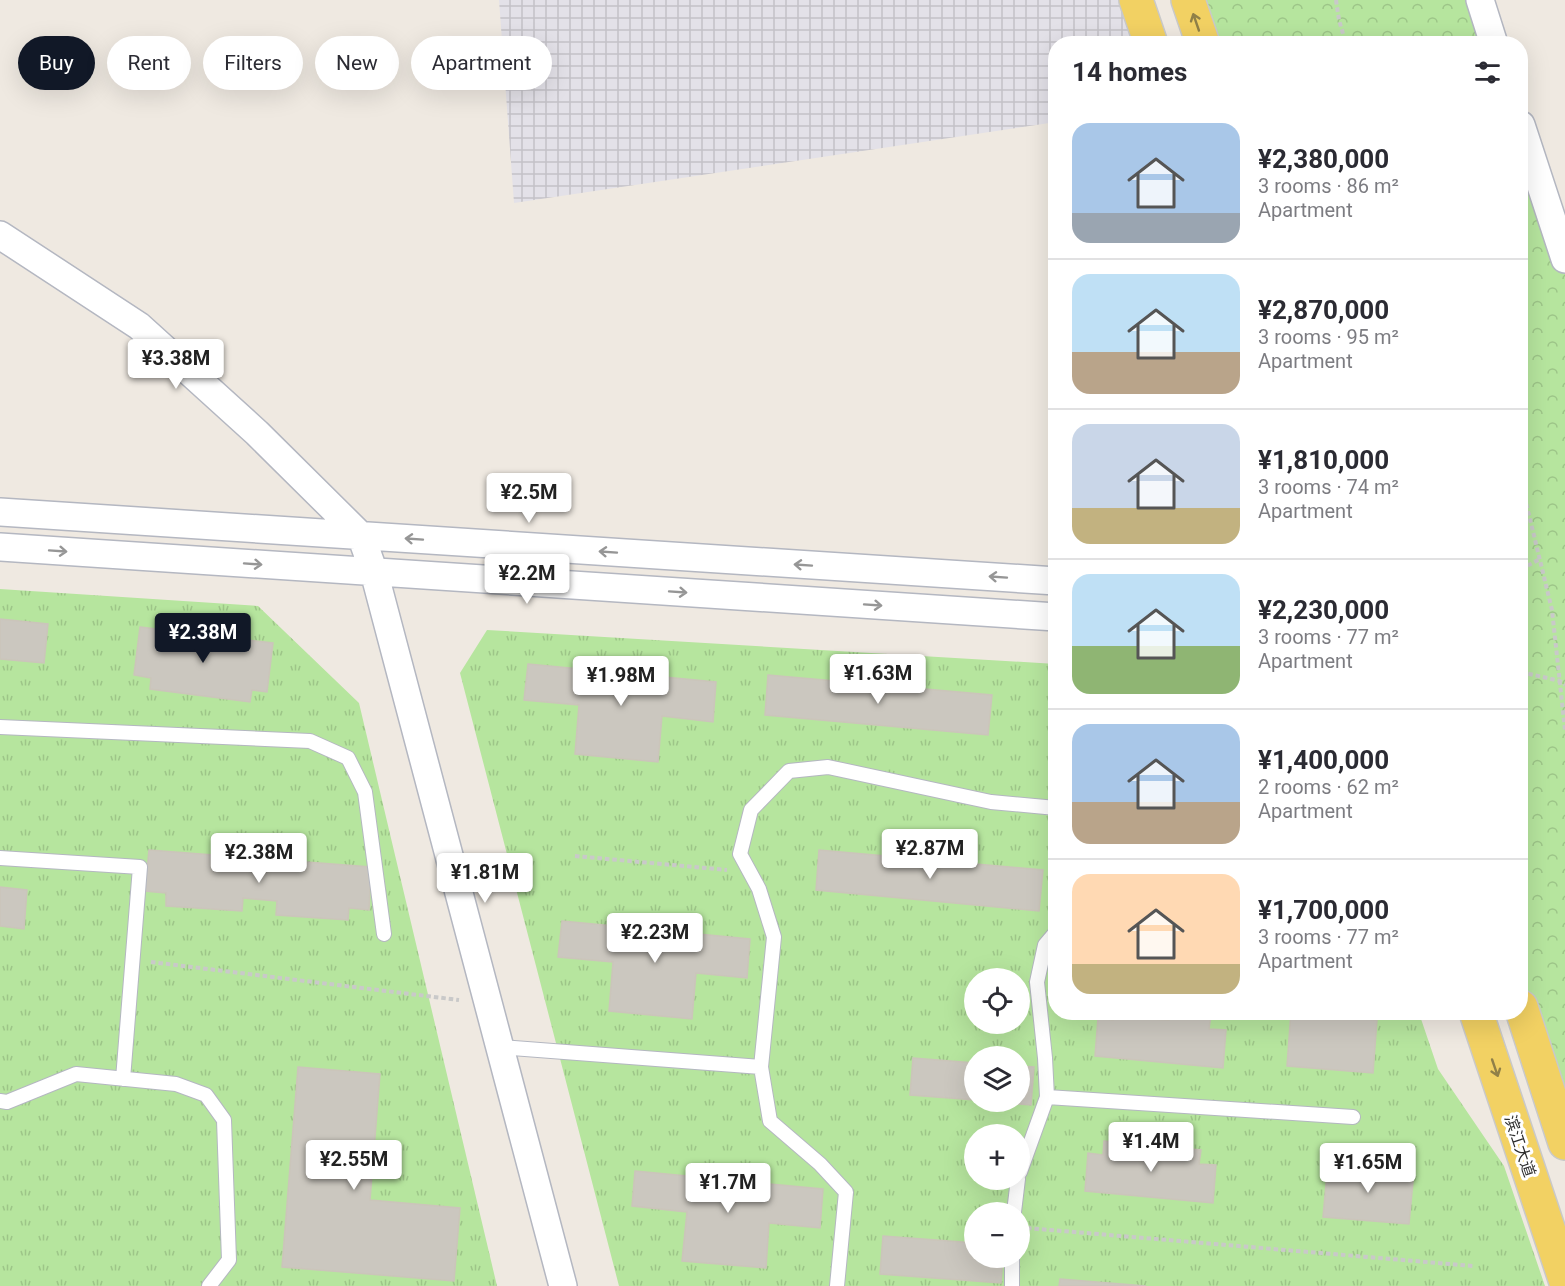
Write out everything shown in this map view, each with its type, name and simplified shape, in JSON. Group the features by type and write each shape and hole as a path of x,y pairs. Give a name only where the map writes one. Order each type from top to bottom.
{"main road":[{"path":"1136,0 1148,36"},
{"path":"1188,0 1200,36"},
{"name":"滨江大道","path":"1479,1020 1565,1278"},
{"path":"1525,1020 1565,1143"}],"street":[{"path":"1480,0 1491,36"},
{"path":"1528,146 1565,259"},
{"path":"0,235 139,326 257,433 361,536 374,572 563,1286"},
{"path":"0,512 1048,580"},
{"path":"0,548 1048,616"}],"lane":[{"path":"0,727 310,741 348,758 365,792 384,934"},
{"path":"837,1286 846,1192 820,1164 770,1122 761,1067 774,937 759,889 740,854 751,810 789,771 828,767 991,802 1048,807"},
{"path":"0,858 140,867 123,1079"},
{"path":"1030,1144 1047,1097 1037,982 1045,945 1048,941"},
{"path":"500,1047 761,1067"},
{"path":"0,1101 7,1102 76,1074 176,1084 206,1095 224,1120 229,1260 209,1286"},
{"path":"1047,1097 1353,1117"},
{"path":"1011,1286 1012,1268"}],"path":[{"path":"1336,0 1338,20 1343,36"},
{"path":"1528,511 1552,610 1565,730"},
{"path":"1528,566 1540,560"},
{"path":"1528,674 1560,681 1565,685"},
{"path":"575,856 750,872"},
{"path":"132,960 488,1003"},
{"path":"1030,1229 1473,1266"}],"shaded area":[{"path":"499,0 1136,0 1149,36 1048,36 1048,123 514,203 506,90 552,90 552,36 502,36"}],"green space":[{"path":"1188,0 1480,0 1492,36 1201,36"},
{"path":"1528,146 1565,259 1565,1143 1525,1020 1528,1020"},
{"path":"0,589 258,606 359,703 497,1286 0,1286"},
{"path":"487,630 1048,664 1048,1020 1421,1020 1438,1069 1504,1166 1545,1286 619,1286 460,673"}],"building":[{"path":"0,619 48,624 44,663 0,659"},
{"path":"140,627 273,643 267,692 252,690 250,702 150,689 151,678 134,675"},
{"path":"528,664 716,682 713,722 662,716 658,762 575,754 579,705 524,700"},
{"path":"768,675 992,695 988,735 765,715"},
{"path":"149,850 371,867 369,910 349,908 348,920 276,915 277,901 243,898 242,911 166,906 166,893 145,891"},
{"path":"819,850 1043,870 1039,911 816,890"},
{"path":"0,887 27,890 24,929 0,926"},
{"path":"562,921 750,939 747,978 696,973 692,1019 609,1011 613,962 558,957"},
{"path":"1098,1020 1210,1020 1209,1029 1226,1030 1223,1068 1095,1056"},
{"path":"1290,1020 1377,1020 1373,1073 1287,1066"},
{"path":"913,1058 964,1062 964,1099 910,1095"},
{"path":"298,1067 380,1074 370,1200 460,1208 454,1281 282,1267"},
{"path":"1030,1067 1034,1067 1030,1105"},
{"path":"1104,1141 1144,1145 1144,1154 1159,1155 1160,1146 1201,1150 1199,1164 1216,1165 1213,1203 1085,1191 1088,1153 1103,1155"},
{"path":"1328,1163 1414,1171 1409,1224 1323,1217"},
{"path":"635,1171 823,1189 820,1228 769,1223 766,1268 682,1261 687,1212 632,1206"},
{"path":"883,1236 964,1242 964,1268 1002,1268 1001,1283 880,1274"},
{"path":"1060,1279 1146,1286 1059,1286"}]}
